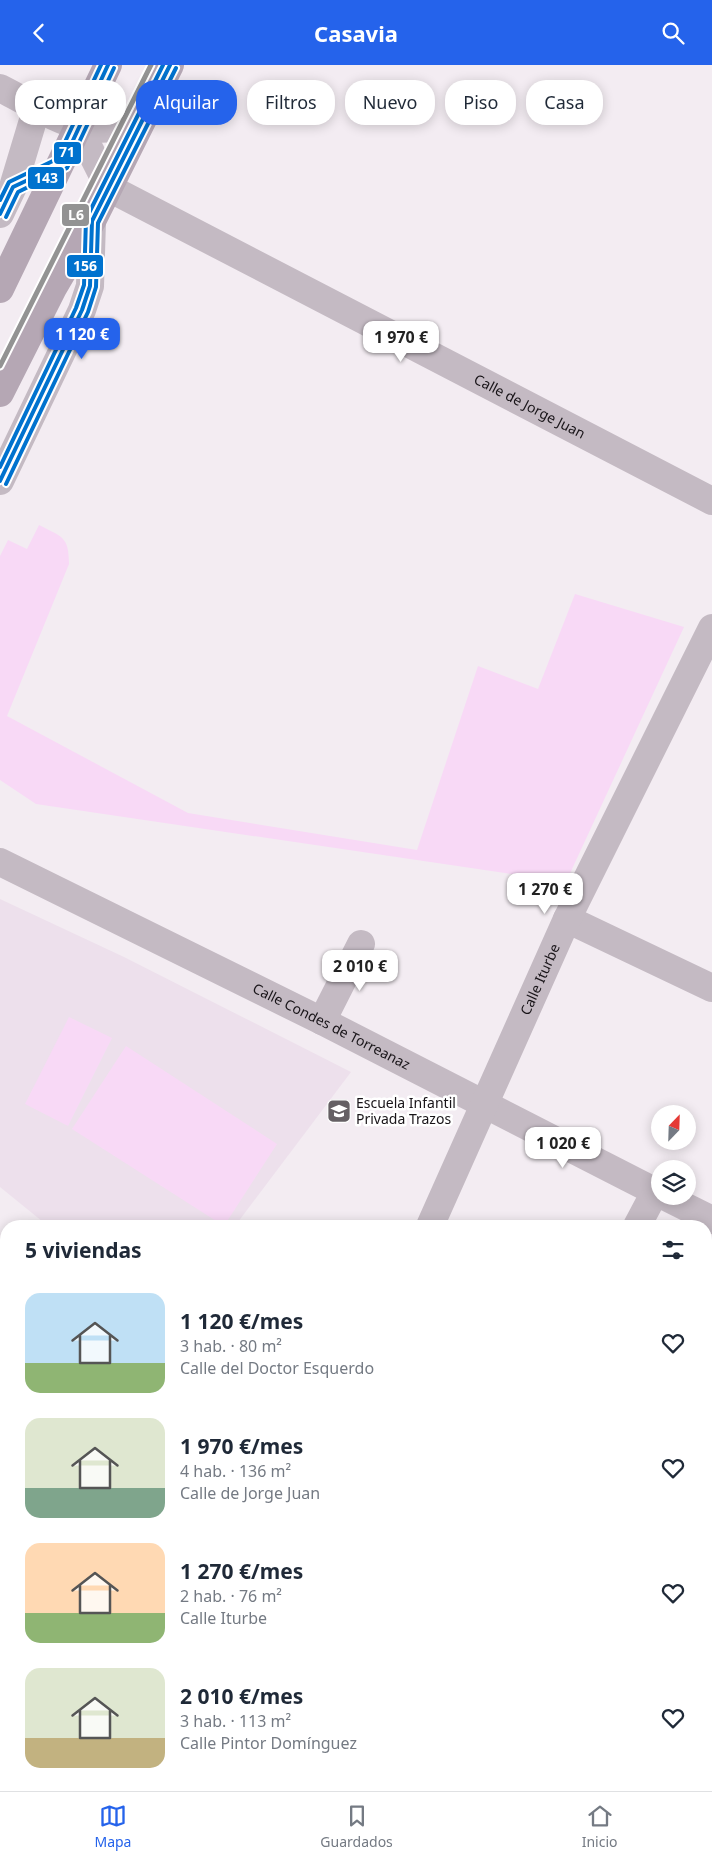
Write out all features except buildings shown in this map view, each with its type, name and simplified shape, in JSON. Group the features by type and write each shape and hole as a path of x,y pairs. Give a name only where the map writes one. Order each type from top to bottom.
{"main road":[{"path":"0,289 62,164 108,65"},
{"path":"163,80 170,65"},
{"path":"0,393 52,288 92,221 141,125"}],"street":[{"path":"0,88 15,96"},
{"path":"73,125 79,128 108,129 131,124 136,121"},
{"path":"0,214 14,187 32,125"},
{"path":"79,128 109,189"},
{"path":"14,187 62,164"},
{"name":"Calle de Jorge Juan","path":"109,189 712,501"},
{"path":"0,481 82,310 90,286 92,221"},
{"name":"Calle Iturbe","path":"433,1220 567,919 712,628"},
{"name":"Calle Condes de Torreanaz","path":"0,862 322,1021 651,1190"},
{"path":"567,919 712,988"},
{"path":"322,1021 361,944"},
{"path":"641,1220 651,1205"},
{"name":"Calle Condes de Torreanaz","path":"681,1205 712,1220"}],"shaded area":[{"path":"39,525 63,539 68,548 69,564 7,716 188,813 417,850 478,666 538,689 575,594 684,627 566,882 36,804 0,780 0,556 8,540 27,549"},
{"path":"0,899 124,957 351,1072 240,1220 41,1220 0,1187"},
{"path":"69,1017 112,1038 68,1126 25,1104"},
{"path":"126,1046 277,1144 228,1220 215,1220 72,1129"}],"transit line":[{"name":"156","path":"0,200 9,182 57,159 101,65"},
{"name":"71","path":"0,214 13,187 62,164 108,65"},
{"name":"L6","path":"0,366 151,65"},
{"name":"156","path":"0,467 76,308 84,285 86,219 163,65"},
{"name":"71","path":"0,481 82,310 90,286 92,221 170,65"},
{"name":"143","path":"6,217 18,192 67,168 114,68"},
{"name":"143","path":"6,484 88,312 96,287 98,223 176,68"}],"place":[{"name":"Escuela Infantil Privada Trazos","path":"339,1111"}]}
